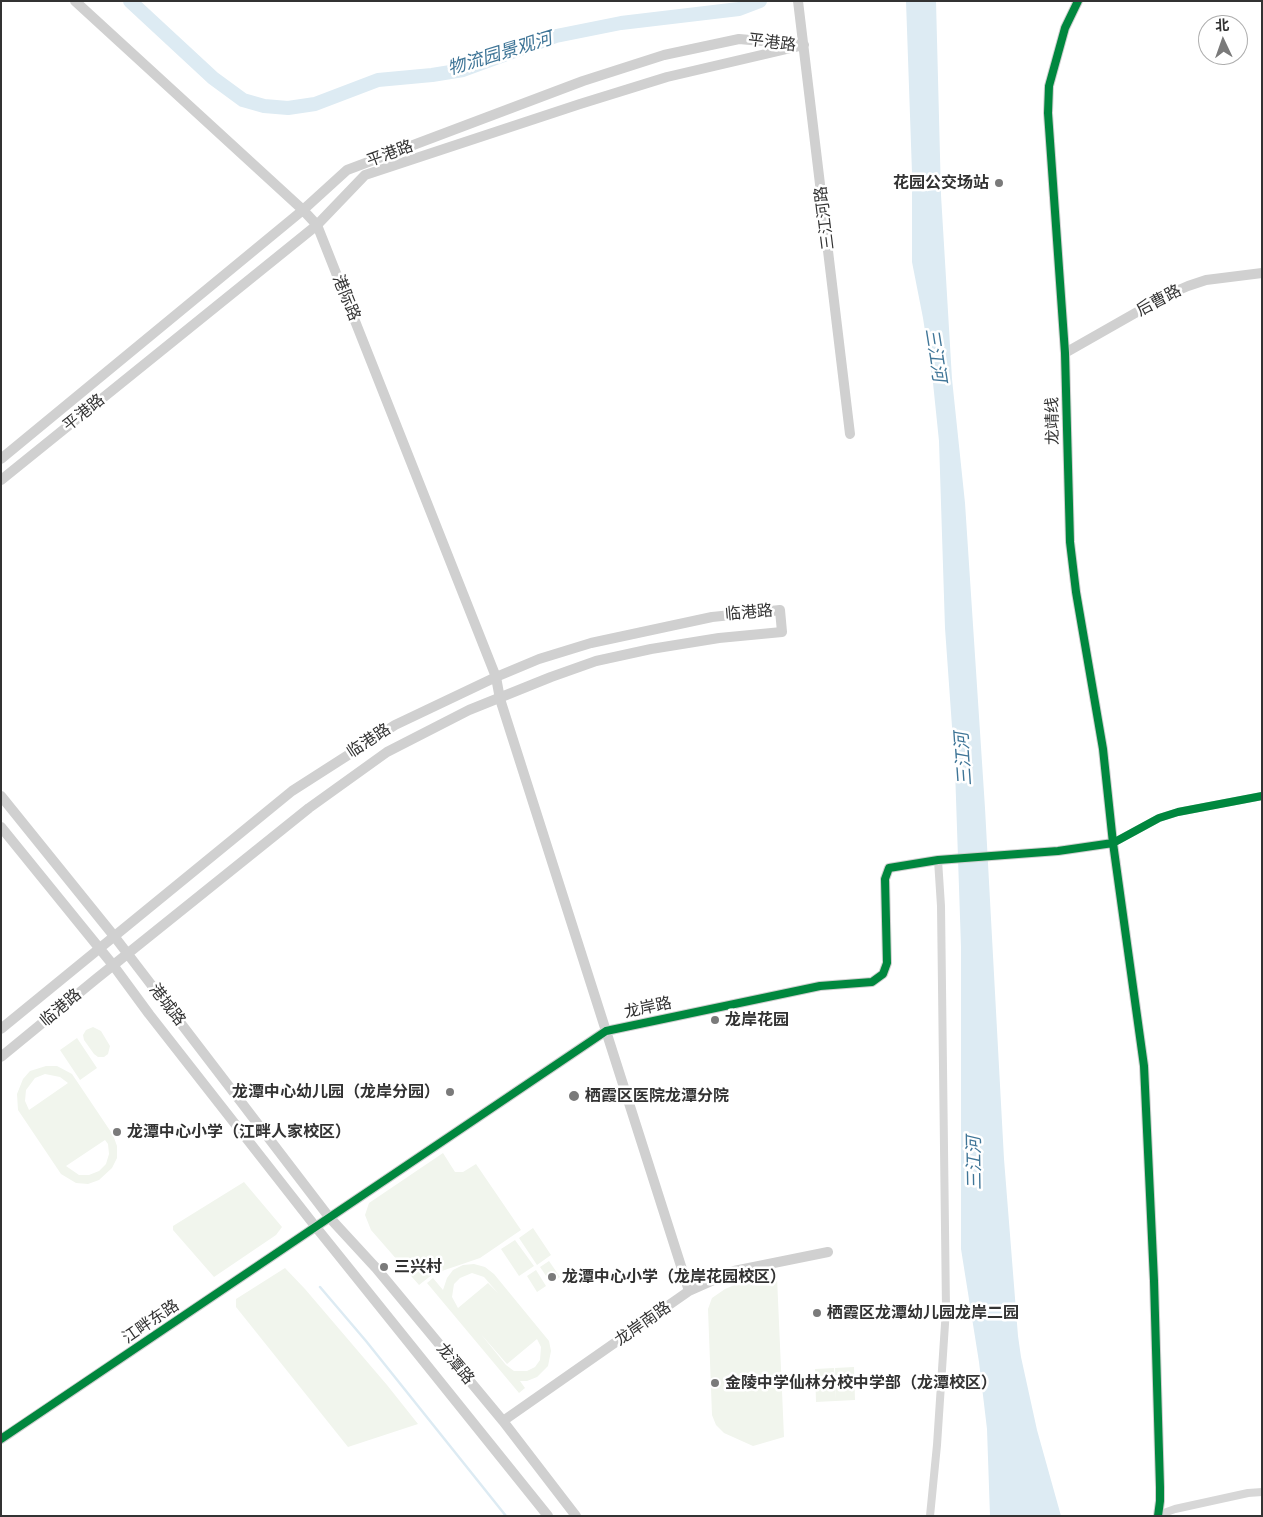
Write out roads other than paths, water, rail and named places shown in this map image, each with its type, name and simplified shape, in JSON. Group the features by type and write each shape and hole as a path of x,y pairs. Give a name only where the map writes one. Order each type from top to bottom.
{"street":[{"name":"港际路","path":"76,1 317,225 496,677 500,699 689,1291"},
{"name":"龙靖线","path":"1078,1 1065,28 1048,86 1050,150 1065,353 1070,542 1076,592 1103,749 1113,843 1144,1066 1154,1282 1160,1487 1158,1516"},
{"name":"三江河路","path":"798,4 850,434"},
{"name":"平港路","path":"1,459 303,210 347,170 583,81 664,55 739,39 804,45"},
{"name":"平港路","path":"1,480 317,225 365,175 667,77 804,45"},
{"name":"后曹路","path":"1065,353 1188,286 1206,280 1262,273"},
{"name":"临港路","path":"1,1028 292,791 394,725 539,659 600,640 712,617 780,610 782,632 700,641 596,661 470,710 387,752 309,808 1,1057"},
{"name":"港城路","path":"1,796 114,936 329,1217"},
{"path":"930,1516 937,1446 946,1309 942,906 938,860 1058,851 1113,843 1159,818 1178,812 1262,796"},
{"name":"港城路","path":"1,827 113,965 149,1014 315,1226"},
{"name":"龙岸路","path":"315,1226 606,1031 820,986 872,982 882,974 887,963 885,879 889,868 938,860"},
{"name":"龙潭路","path":"329,1217 376,1268 503,1421 576,1516"},
{"name":"龙潭路","path":"315,1226 548,1516"},
{"name":"江畔东路","path":"1,1439 315,1226"},
{"name":"龙岸南路","path":"503,1421 689,1291 734,1271 828,1252"},
{"path":"1158,1516 1176,1509 1248,1493 1262,1492"}],"water":[{"name":"三江河","path":"906,1 936,1 941,195 952,379 965,503 985,808 1004,1159 1018,1336 1037,1430 1061,1516 990,1516 987,1429 979,1362 961,1249 961,947 955,769 945,628 939,441 933,383 912,262 912,173"}],"waterway":[{"name":"物流园景观河","path":"130,1 213,78 243,100 264,106 288,108 315,104 378,80 463,70 556,36 621,23 739,9 760,1"},
{"path":"320,1287 366,1341 506,1516"}],"place":[{"name":"花园公交场站","path":"999,183"},
{"name":"龙岸花园","path":"715,1020"},
{"name":"龙潭中心幼儿园（龙岸分园）","path":"450,1092"},
{"name":"栖霞区医院龙潭分院","path":"574,1096"},
{"name":"龙潭中心小学（江畔人家校区）","path":"117,1132"},
{"name":"三兴村","path":"384,1267"},
{"name":"龙潭中心小学（龙岸花园校区）","path":"552,1277"},
{"name":"栖霞区龙潭幼儿园龙岸二园","path":"817,1313"},
{"name":"金陵中学仙林分校中学部（龙潭校区）","path":"715,1383"}]}
